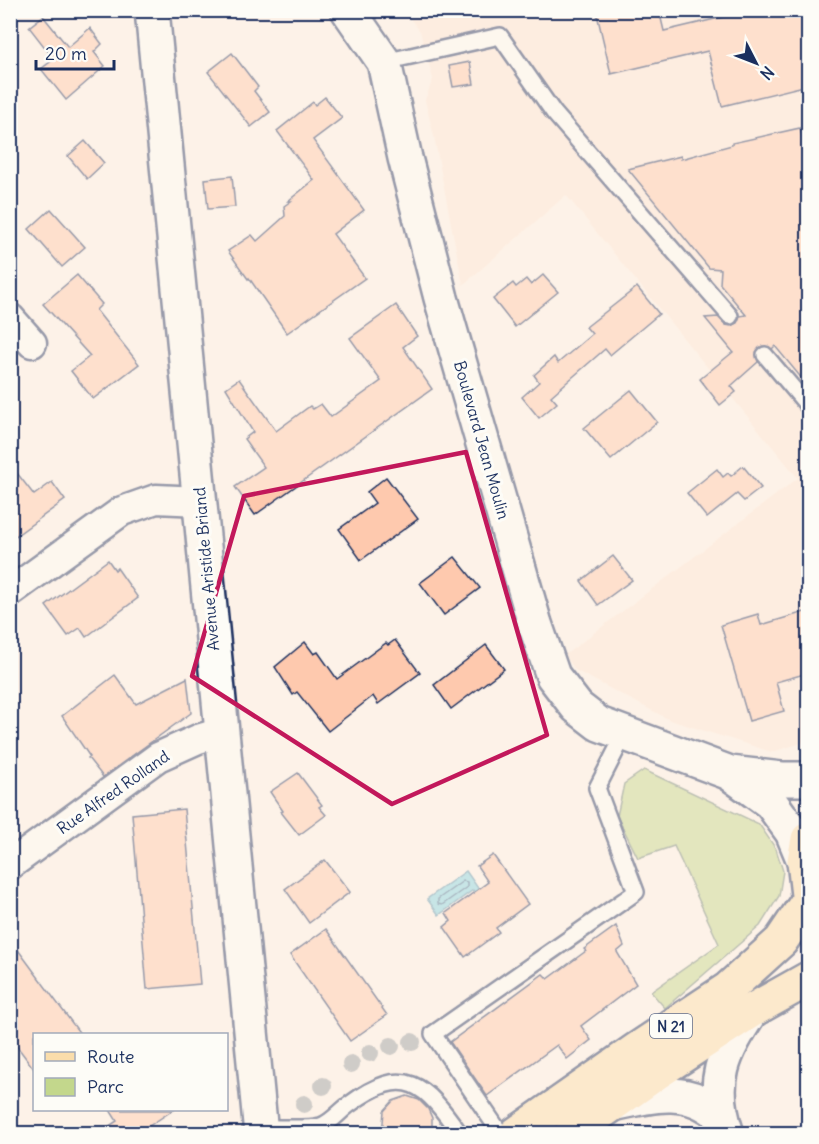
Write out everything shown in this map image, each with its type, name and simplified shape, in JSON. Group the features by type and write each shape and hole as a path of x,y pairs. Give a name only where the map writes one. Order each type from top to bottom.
{"main road":[{"path":"806,850 808,895"},
{"name":"N 21","path":"516,1134 728,989 781,941 808,901"},
{"name":"N 21","path":"572,1134 751,1011 808,979"}],"street":[{"name":"Avenue Aristide Briand","path":"152,10 260,1132"},
{"name":"Boulevard Jean Moulin","path":"348,10 384,62 405,159 441,298 535,624 553,676 577,707 599,724 624,735 730,773 782,780 808,779"},
{"path":"10,318 32,343"},
{"path":"10,592 122,511 156,499 200,501"},
{"name":"Rue Alfred Rolland","path":"10,865 158,757 198,739 222,732"},
{"name":"Boulevard Jean Moulin","path":"730,773 771,803 806,850"},
{"path":"724,1125 720,1071 729,1044 751,1011"},
{"path":"613,1104 647,1096 685,1095 710,1105 724,1125"}],"lane":[{"path":"384,62 501,36 554,113 730,316"},
{"path":"765,356 808,406"},
{"path":"501,1134 433,1034 636,892 597,788 624,735"},
{"path":"260,1132 321,1130 369,1090 394,1081 414,1084 432,1096 460,1134"}],"highlighted area":[{"path":"466,452 547,735 392,804 192,676 244,496"}],"shaded area":[{"path":"404,11 808,11 808,741 772,752 670,720 575,670 565,655 798,478 566,195 463,285 425,100 433,79 420,31"}],"green space":[{"path":"644,770 759,824 776,849 783,871 779,896 760,926 665,1008 651,992 719,944 674,846 638,858 617,816 624,784"}],"water":[{"path":"466,871 480,891 476,894 473,890 439,915 427,899"}],"building":[{"path":"596,10 659,10 664,31 753,10 808,10 808,85 722,106 708,51 611,74"},
{"path":"43,16 68,47 90,28 102,44 94,52 105,66 66,100 41,69 54,59 29,27"},
{"path":"232,53 258,87 254,91 270,112 251,127 208,72"},
{"path":"470,62 474,84 453,87 449,66"},
{"path":"325,97 342,118 313,140 364,210 333,234 365,278 287,333 228,251 252,235 257,241 285,216 284,206 291,201 288,201 314,180 277,131 313,102 315,105"},
{"path":"800,128 808,162 808,386 775,346 772,349 763,346 756,352 758,362 731,386 736,392 720,405 700,379 733,352 705,318 718,317 726,325 731,326 737,323 740,316 746,315 720,284 721,269 709,268 628,169 681,156 681,159 732,145 732,143"},
{"path":"85,141 104,163 87,179 68,156"},
{"path":"232,176 235,207 208,209 205,179"},
{"path":"51,209 85,247 62,267 29,229"},
{"path":"77,275 102,304 96,310 139,364 93,399 71,371 90,356 43,304"},
{"path":"543,275 558,292 515,327 493,299 513,283 516,287 526,279 531,285"},
{"path":"637,287 659,314 610,355 605,349 551,396 557,403 539,418 522,397 539,382 534,375 554,357 558,363 592,334 586,327"},
{"path":"396,305 417,336 403,347 432,389 255,515 235,487 264,467 244,439 253,432 226,388 239,379 276,431 310,406 313,409 321,404 331,417 381,381 350,338"},
{"path":"631,390 657,422 611,460 584,428"},
{"path":"10,464 34,495 52,482 65,500 10,540"},
{"path":"743,466 761,488 744,501 737,494 707,518 687,493 717,469 723,477 728,473 731,476"},
{"path":"386,477 418,519 361,560 339,529 375,503 367,492"},
{"path":"613,556 632,580 598,605 581,581"},
{"path":"455,557 480,588 444,615 420,583"},
{"path":"108,560 115,570 117,568 138,598 86,637 80,628 68,636 46,606"},
{"path":"808,611 808,673 776,682 784,711 749,721 721,625 758,614 761,625"},
{"path":"395,640 420,673 378,704 373,696 328,731 297,692 293,695 275,667 305,642 314,654 318,652 337,679 386,643 388,645"},
{"path":"486,645 504,669 451,709 434,685"},
{"path":"115,675 136,704 187,678 191,713 103,777 88,758 90,757 62,716"},
{"path":"298,773 322,805 319,807 326,815 299,835 281,812 283,811 270,792"},
{"path":"184,809 200,984 147,989 132,814"},
{"path":"493,855 528,904 496,928 499,932 465,957 444,927 451,921 446,913 488,882 477,866"},
{"path":"325,860 350,892 309,923 285,889"},
{"path":"616,926 624,946 617,952 636,984 581,1026 591,1040 567,1059 557,1045 487,1096 450,1042 543,974 548,979"},
{"path":"326,929 387,1015 350,1041 290,955"},
{"path":"10,939 80,1033 33,1033 33,1068 10,1037"},
{"path":"407,1096 419,1100 428,1109 432,1118 432,1134 382,1134 384,1111 393,1101"},
{"path":"111,1111 172,1111 137,1134 97,1134 117,1121"}]}
